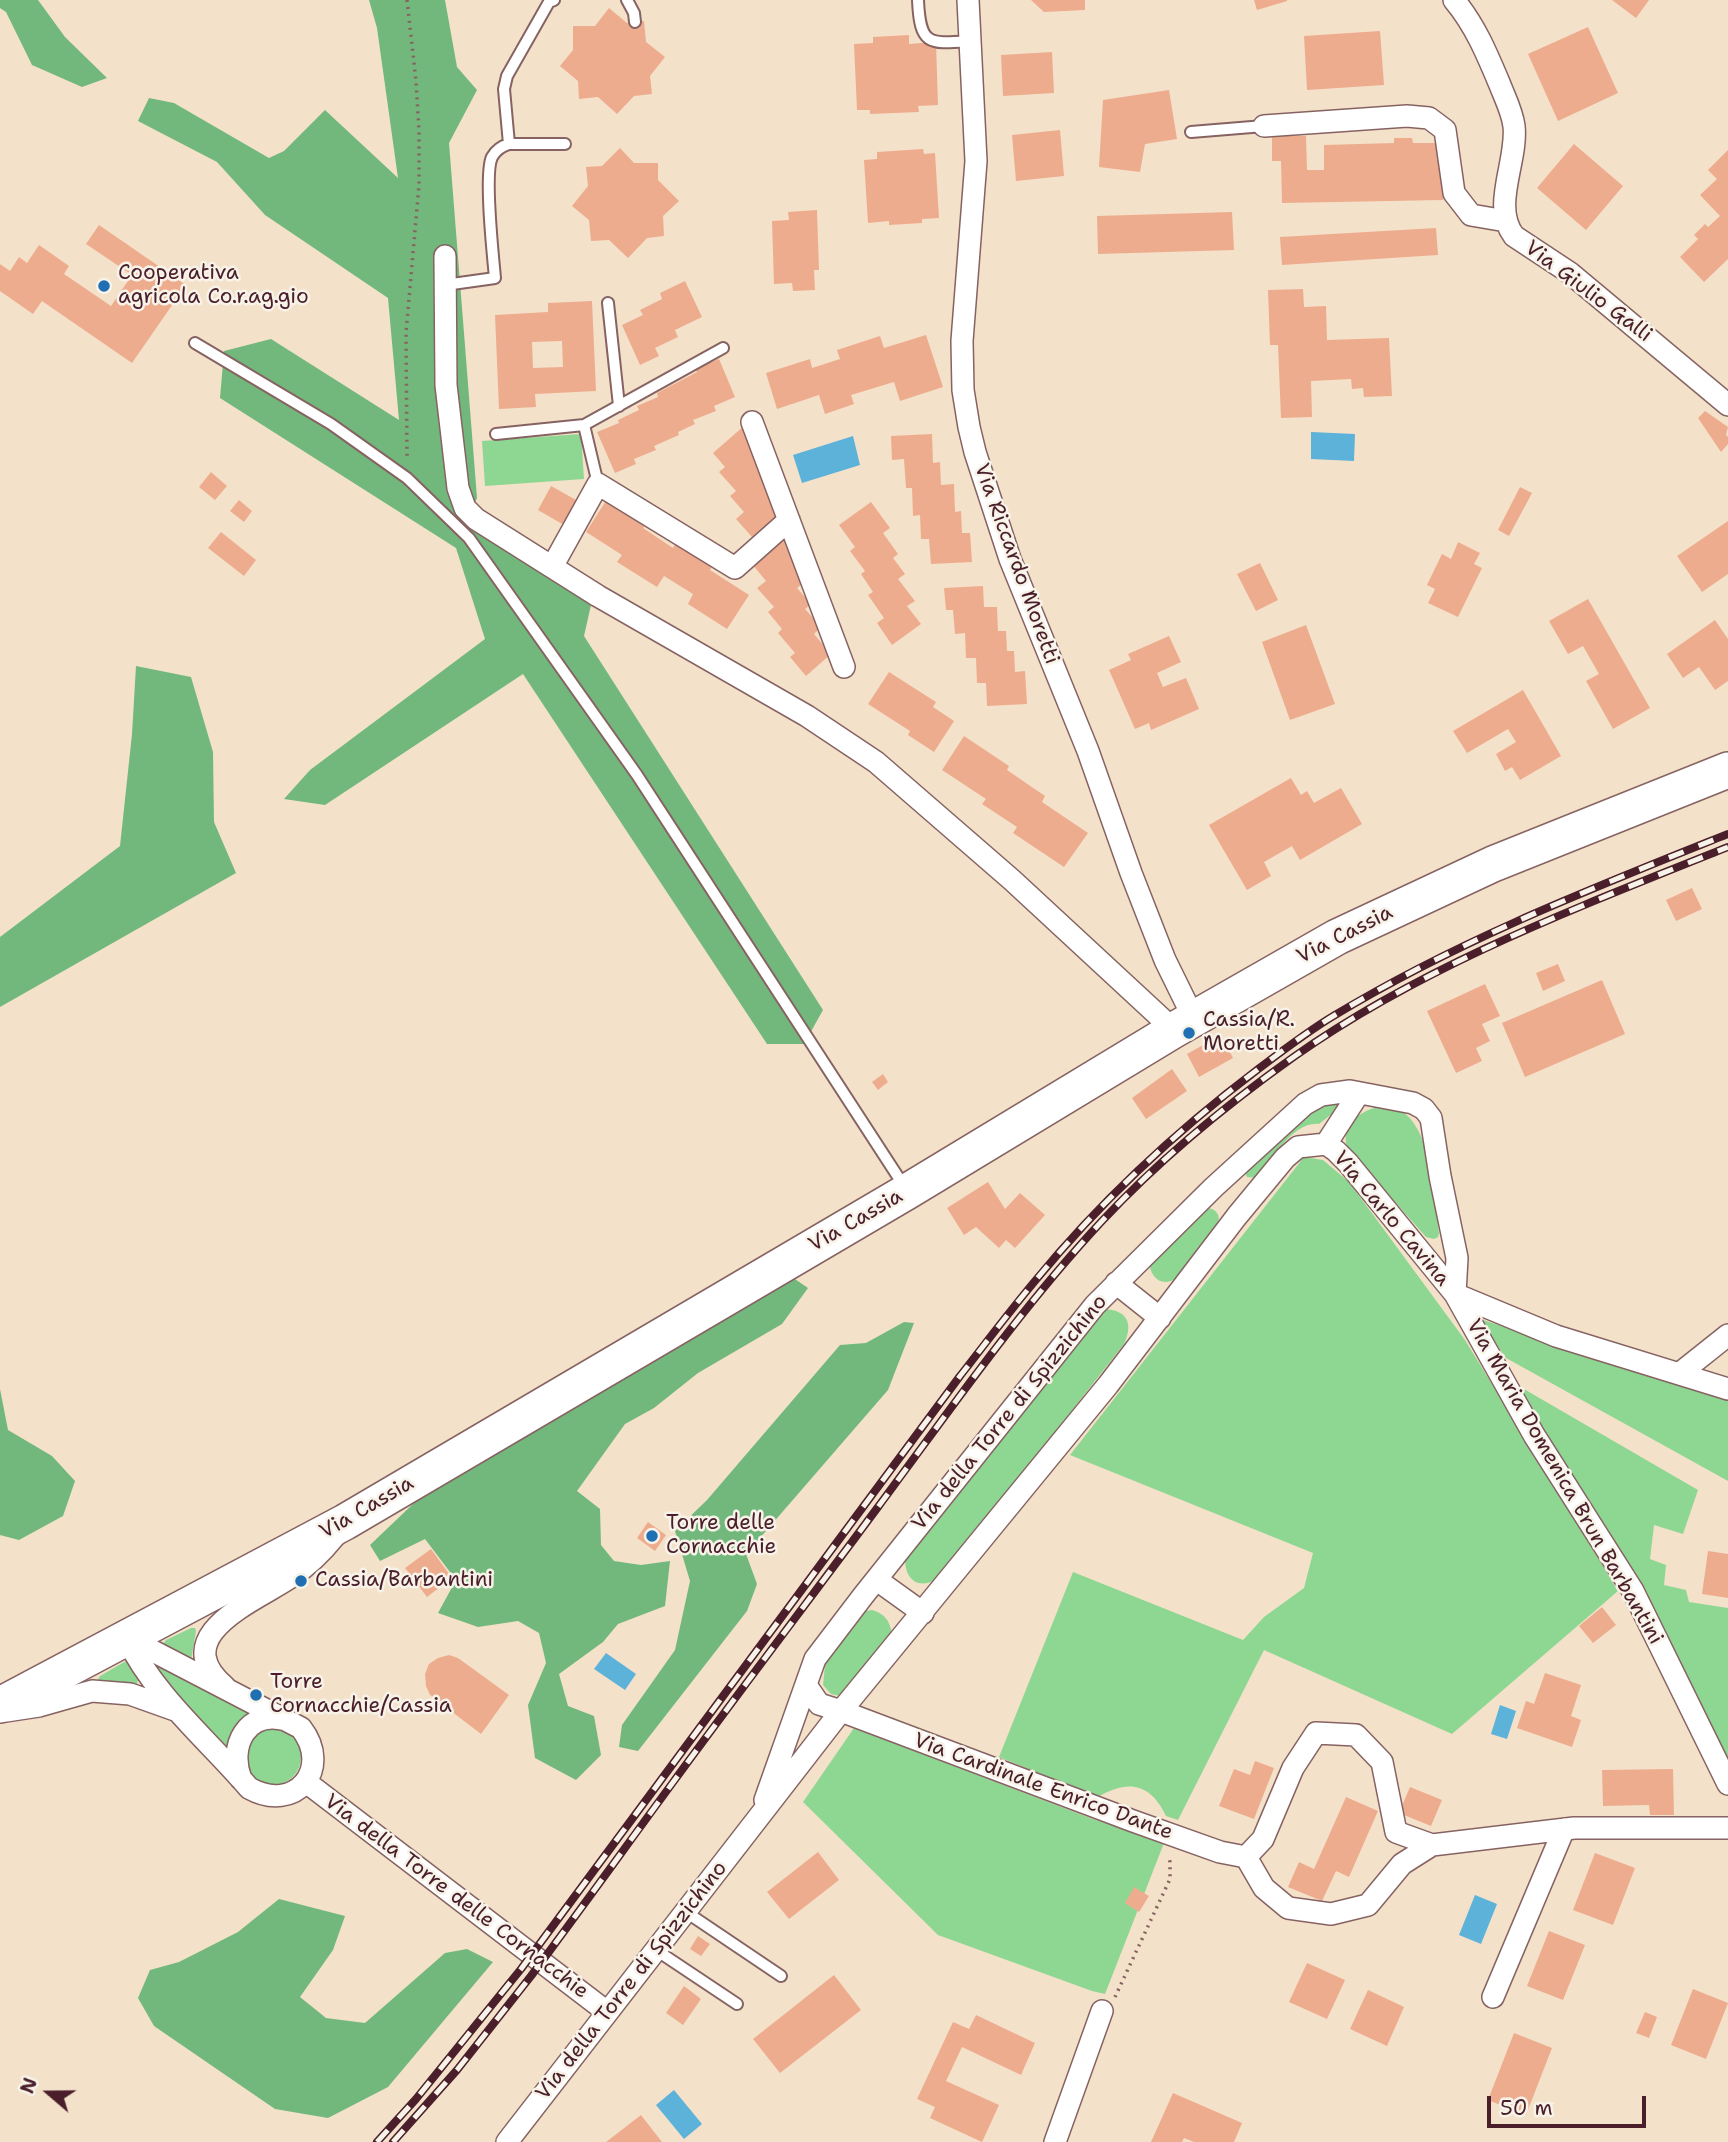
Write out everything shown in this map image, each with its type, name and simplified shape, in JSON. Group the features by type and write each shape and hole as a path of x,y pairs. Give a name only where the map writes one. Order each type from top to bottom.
{"main road":[{"name":"Via Cassia","path":"0,1705 345,1522 908,1191 1184,1024 1326,943 1503,859 1728,770"}],"street":[{"name":"Via Riccardo Moretti","path":"968,0 976,161 962,367 969,427 1010,559 1088,751 1131,873 1166,960 1184,1024"},
{"path":"1264,126 1407,116 1429,118 1445,131 1454,193 1471,215 1506,220 1504,200 1514,148 1510,110 1478,35 1454,0"},
{"name":"Via Giulio Galli","path":"1506,220 1514,236 1570,273 1728,405"},
{"path":"445,256 446,385 457,488 465,508 476,519 598,596 807,716 876,762 1184,1024"},
{"path":"752,422 844,667"},
{"path":"552,567 598,484 735,568 789,520"},
{"name":"Via della Torre di Spizzichino","path":"758,1821 815,1659 1073,1331 1116,1283 1214,1187 1305,1104 1321,1095 1336,1092 1359,1093 1413,1103 1424,1108 1431,1118 1457,1258 1455,1294"},
{"path":"1326,1144 1359,1093"},
{"name":"Via della Torre di Spizzichino","path":"507,2142 841,1711 1108,1385 1237,1216 1285,1158 1298,1147 1326,1144"},
{"name":"Via Carlo Cavina","path":"1326,1144 1348,1163 1455,1294"},
{"path":"1214,1187 1237,1216"},
{"path":"1116,1283 1160,1318"},
{"path":"1455,1294 1556,1336 1728,1389"},
{"name":"Via Maria Domenica Brun Barbantini","path":"1455,1294 1534,1435 1633,1591 1728,1784"},
{"path":"1679,1374 1728,1335"},
{"path":"232,1692 216,1679 207,1663 206,1647 215,1628 231,1612 306,1566 329,1544 345,1522"},
{"path":"877,1580 923,1613"},
{"name":"Via della Torre delle Cornacchie","path":"126,1637 301,1728 309,1737 313,1748 312,1772 306,1782 285,1796 273,1797 249,1788 176,1710 142,1667 126,1637"},
{"name":"Via Cardinale Enrico Dante","path":"806,1685 819,1704 1133,1821 1220,1852 1246,1857"},
{"path":"0,1711 39,1706 92,1692 130,1694 176,1710"},
{"path":"241,1779 235,1755 238,1742 245,1731 266,1719 291,1721"},
{"path":"1432,1845 1395,1832 1382,1762 1356,1735 1316,1733 1293,1768 1263,1839 1246,1857 1264,1888 1288,1908 1331,1914 1368,1905 1402,1864 1432,1845 1564,1829 1728,1828"},
{"name":"Via della Torre delle Cornacchie","path":"306,1782 607,2012"},
{"path":"1493,1997 1564,1829"},
{"path":"1055,2142 1101,2011"}],"lane":[{"path":"509,144 504,89 507,76 549,2 554,0"},
{"path":"627,0 634,13 635,22"},
{"path":"918,0 919,25 927,37 939,44 970,41"},
{"path":"1191,132 1264,126"},
{"path":"445,285 495,278 490,192 491,159 500,147 509,144 565,144"},
{"path":"608,303 619,406"},
{"path":"195,343 331,424 407,478 469,538 637,775 908,1191"},
{"path":"496,434 584,425 723,348"},
{"path":"584,425 598,484"},
{"path":"686,1912 781,1976"},
{"path":"656,1950 737,2004"}],"path":[{"path":"407,0 419,131 419,185 406,334 407,478"},
{"path":"1101,2011 1115,1997 1170,1879 1170,1862 1166,1853"}],"green space":[{"path":"0,0 38,0 65,37 107,78 82,87 32,65 6,12 0,8"},
{"path":"369,0 445,0 457,67 477,90 449,143 477,498 466,524 591,605 584,636 823,1010 804,1044 767,1044 523,674 325,805 284,799 310,770 485,639 456,548 220,398 224,351 271,339 399,420 388,298 265,215 217,162 138,121 149,98 174,103 269,158 284,151 325,110 398,178 377,28"},
{"path":"581,434 584,479 485,486 482,441"},
{"path":"136,666 191,677 213,752 214,822 236,873 0,1007 0,937 120,846"},
{"path":"1342,1101 1338,1109 1319,1124 1310,1125 1292,1135 1257,1178 1247,1177 1245,1172 1317,1106"},
{"path":"1383,1106 1404,1113 1421,1136 1436,1204 1439,1233 1434,1239 1426,1237 1348,1149 1346,1133 1349,1126 1360,1115"},
{"path":"1304,1157 1323,1160 1349,1182 1465,1340 1618,1591 1452,1734 1264,1650 1178,1820 1166,1816 1153,1796 1137,1787 1119,1788 1098,1797 999,1757 1073,1572 1243,1640 1264,1617 1304,1588 1313,1553 1070,1455"},
{"path":"1206,1208 1217,1213 1218,1224 1177,1278 1166,1282 1158,1280 1149,1261"},
{"path":"789,1275 808,1288 782,1324 698,1373 654,1408 625,1424 577,1491 600,1509 601,1545 614,1561 641,1565 670,1561 665,1606 618,1624 603,1642 559,1674 568,1706 594,1716 601,1755 576,1780 535,1758 528,1705 546,1663 539,1633 518,1621 478,1627 438,1613 456,1580 425,1539 380,1561 370,1545 414,1503 618,1367"},
{"path":"1102,1309 1117,1312 1126,1319 1128,1330 1124,1344 943,1575 926,1583 914,1581 906,1569 906,1551"},
{"path":"1477,1318 1728,1398 1728,1481 1506,1358"},
{"path":"904,1322 914,1323 888,1390 746,1554 757,1584 747,1611 638,1751 619,1747 622,1725 675,1650 690,1581 675,1531 707,1500 840,1345 866,1343"},
{"path":"1517,1385 1698,1490 1683,1534 1654,1525 1650,1559 1666,1565 1664,1585 1686,1590 1689,1602 1728,1608 1728,1760"},
{"path":"0,1389 8,1430 52,1456 75,1481 63,1516 19,1540 0,1535"},
{"path":"872,1610 886,1618 892,1633 840,1696 831,1694 823,1685 825,1665 853,1619 860,1612"},
{"path":"191,1628 196,1631 191,1660 163,1644 166,1640"},
{"path":"130,1661 138,1680 137,1684 100,1682 100,1676"},
{"path":"154,1666 249,1715 229,1752 154,1673"},
{"path":"854,1728 1090,1818 1164,1843 1105,1994 938,1935 803,1802"},
{"path":"267,1729 279,1729 289,1733 297,1741 301,1757 297,1773 289,1781 279,1785 267,1785 257,1781 249,1773 245,1763 245,1751 249,1741 257,1733"},
{"path":"279,1899 345,1916 333,1950 300,1997 326,2018 365,2023 445,1953 467,1949 493,1962 388,2087 328,2118 275,2109 154,2026 138,1998 150,1970 179,1962 238,1932"}],"water":[{"path":"1311,432 1355,434 1354,461 1311,459"},
{"path":"853,436 860,465 802,483 793,455"},
{"path":"606,1653 636,1674 625,1690 594,1669"},
{"path":"1500,1705 1516,1711 1507,1739 1491,1734"},
{"path":"1475,1895 1497,1904 1481,1944 1459,1935"},
{"path":"674,2090 702,2124 684,2139 656,2105"}],"building":[{"path":"1031,0 1085,0 1085,10 1044,12"},
{"path":"1254,0 1287,0 1287,1 1257,10"},
{"path":"1612,0 1649,0 1636,18"},
{"path":"609,8 627,23 644,21 646,42 665,57 650,76 652,94 634,96 617,114 598,97 579,99 578,81 560,66 573,50 573,26 595,26"},
{"path":"1588,27 1618,93 1558,121 1528,54"},
{"path":"1380,31 1384,85 1307,90 1304,36"},
{"path":"909,35 909,44 936,42 938,105 918,106 919,112 870,114 870,110 857,110 854,44 873,43 873,37"},
{"path":"1052,52 1054,93 1003,96 1001,55"},
{"path":"1169,90 1177,139 1145,144 1140,172 1099,167 1103,100"},
{"path":"1272,128 1292,128 1292,136 1306,136 1307,170 1324,170 1324,145 1394,143 1394,138 1412,138 1413,143 1442,143 1443,200 1282,203 1281,161 1272,161"},
{"path":"1060,130 1064,176 1016,181 1012,135"},
{"path":"1574,144 1623,186 1586,230 1537,188"},
{"path":"620,148 634,163 658,163 658,180 679,201 663,216 664,236 647,238 628,258 609,240 591,241 589,220 572,206 588,186 586,167 602,166"},
{"path":"923,149 924,154 935,153 939,218 922,219 922,223 868,223 864,160 877,159 877,152"},
{"path":"1728,150 1728,259 1704,282 1680,257 1698,239 1694,235 1705,224 1708,227 1720,216 1700,195 1717,179 1708,170"},
{"path":"817,210 819,270 814,270 815,290 793,291 792,283 774,284 772,221 789,220 788,212"},
{"path":"1232,212 1234,250 1098,254 1097,216"},
{"path":"99,225 186,285 132,363 42,301 33,314 0,291 0,264 10,271 19,257 27,263 39,245 69,266 64,274 111,306 132,275 86,244"},
{"path":"1436,228 1438,255 1282,265 1280,237"},
{"path":"685,281 702,317 675,330 678,337 655,348 659,356 640,365 622,325 643,315 640,310 662,299 660,293"},
{"path":"1303,289 1304,307 1326,306 1327,340 1389,338 1392,396 1364,397 1363,388 1352,389 1351,379 1311,381 1312,417 1281,418 1278,345 1270,345 1268,290"},
{"path":"592,301 596,391 535,394 536,407 499,409 495,315 548,312 548,303","holes":["562,341 563,367 533,368 532,342"]},
{"path":"926,335 943,387 900,401 894,382 851,395 854,404 825,414 819,395 777,409 766,373 810,359 812,368 840,359 837,350 880,336 884,348"},
{"path":"719,359 735,397 714,406 716,411 693,420 695,424 678,432 679,435 654,446 656,450 634,459 636,464 615,473 597,432 619,423 618,420 639,410 637,406 658,397 657,393 697,372 695,369"},
{"path":"1705,411 1728,427 1728,444 1721,452 1698,418"},
{"path":"744,426 757,441 750,447 766,466 758,472 774,491 782,511 752,537 736,519 744,512 730,496 736,491 719,472 725,467 713,453"},
{"path":"932,434 933,463 940,462 941,485 954,484 955,512 961,511 962,533 970,533 972,562 931,564 929,539 921,539 920,515 913,516 912,488 906,488 904,459 892,460 891,436"},
{"path":"211,472 227,486 215,500 199,487"},
{"path":"551,486 578,501 564,525 538,510"},
{"path":"1520,487 1532,493 1509,536 1498,530"},
{"path":"609,496 648,521 643,528 673,548 679,538 715,561 710,570 749,595 727,629 688,604 693,594 664,576 657,587 617,562 622,555 586,532"},
{"path":"239,500 252,511 244,522 230,511"},
{"path":"871,502 890,528 883,533 898,554 893,558 905,574 898,579 915,601 907,606 921,624 892,645 877,623 884,618 868,595 873,592 861,574 865,571 850,551 855,547 839,525"},
{"path":"1728,521 1728,574 1702,592 1677,556"},
{"path":"221,532 256,560 244,576 208,548"},
{"path":"782,538 800,560 794,566 806,581 797,588 811,604 805,609 821,627 814,634 831,654 806,676 790,657 795,653 778,633 782,629 768,612 774,607 757,588 766,581 752,564"},
{"path":"1458,542 1480,553 1474,564 1482,568 1458,617 1428,603 1435,589 1427,585 1442,554 1451,559"},
{"path":"1260,563 1278,600 1256,611 1237,574"},
{"path":"983,586 984,607 997,607 998,631 1006,631 1007,651 1014,651 1015,672 1025,671 1027,704 987,706 986,683 977,683 976,658 966,658 965,633 955,634 953,610 946,610 944,588"},
{"path":"1588,599 1650,708 1613,729 1586,681 1599,674 1583,646 1568,654 1549,621"},
{"path":"1715,620 1728,639 1728,681 1715,690 1699,667 1683,678 1667,654"},
{"path":"1306,625 1335,704 1290,720 1262,642"},
{"path":"1169,636 1181,662 1157,673 1163,687 1186,678 1199,709 1151,730 1149,723 1135,729 1109,670 1131,660 1128,654"},
{"path":"889,672 936,702 933,707 954,721 934,752 908,735 910,731 868,704"},
{"path":"1523,690 1561,756 1520,780 1512,767 1505,771 1496,754 1516,742 1508,729 1467,753 1453,731"},
{"path":"964,736 1009,766 1007,770 1045,796 1042,802 1088,833 1064,867 1013,833 1017,827 982,804 986,799 942,770"},
{"path":"1291,778 1301,795 1307,791 1314,803 1341,788 1362,824 1300,860 1292,846 1264,862 1271,876 1247,890 1209,825"},
{"path":"1692,888 1702,909 1676,921 1666,900"},
{"path":"1558,964 1565,981 1543,991 1536,973"},
{"path":"1602,980 1625,1034 1525,1077 1502,1023"},
{"path":"1485,984 1500,1016 1482,1024 1490,1041 1476,1048 1482,1061 1456,1073 1427,1011"},
{"path":"1221,1035 1233,1058 1199,1077 1187,1054"},
{"path":"1172,1069 1187,1091 1146,1119 1132,1098"},
{"path":"883,1074 888,1082 878,1090 872,1082"},
{"path":"988,1182 1005,1209 1020,1193 1045,1215 1015,1248 1006,1240 999,1248 976,1227 964,1235 947,1208"},
{"name":"Torre delle Cornacchie","path":"648,1522 666,1535 655,1551 637,1538"},
{"path":"431,1549 452,1578 427,1597 405,1568"},
{"path":"1708,1551 1728,1554 1728,1598 1702,1594"},
{"path":"1602,1607 1616,1625 1593,1643 1579,1626"},
{"path":"449,1655 458,1658 509,1695 481,1734 430,1695 426,1686 425,1674 429,1664"},
{"path":"1545,1673 1581,1685 1571,1716 1581,1720 1572,1747 1517,1728 1526,1701 1534,1704"},
{"path":"1255,1761 1274,1768 1254,1819 1219,1806 1234,1769 1250,1775"},
{"path":"1673,1769 1674,1815 1650,1815 1649,1805 1603,1806 1602,1770"},
{"path":"1410,1787 1442,1800 1431,1826 1399,1813"},
{"path":"1346,1797 1378,1811 1349,1877 1336,1871 1322,1901 1288,1887 1299,1862 1314,1869"},
{"path":"818,1852 839,1880 789,1919 767,1892"},
{"path":"1595,1853 1635,1868 1613,1925 1573,1910"},
{"path":"1134,1887 1149,1896 1139,1912 1125,1903"},
{"path":"1549,1931 1585,1945 1563,2000 1527,1986"},
{"path":"698,1936 710,1944 701,1956 690,1949"},
{"path":"1307,1963 1345,1980 1327,2019 1289,2002"},
{"path":"834,1975 861,2010 780,2073 753,2039"},
{"path":"684,1986 701,1999 683,2025 666,2013"},
{"path":"1693,1989 1728,2003 1706,2059 1671,2045"},
{"path":"1368,1990 1404,2007 1387,2046 1350,2029"},
{"path":"1645,2012 1657,2017 1649,2038 1636,2033"},
{"path":"976,2015 1035,2043 1021,2075 962,2047 946,2081 999,2105 982,2142 930,2118 935,2107 917,2099 953,2022 969,2029"},
{"path":"1514,2033 1552,2048 1526,2115 1488,2100"},
{"path":"1173,2093 1242,2123 1234,2142 1194,2142 1184,2138 1182,2142 1151,2142"},
{"path":"641,2115 662,2142 606,2142"}],"railway":[{"path":"377,2142 416,2099 521,1969 1006,1316 1112,1196 1197,1118 1325,1021 1382,988 1478,939 1728,834"},
{"path":"393,2142 457,2070 531,1976 722,1715 1014,1325 1102,1221 1147,1176 1219,1113 1295,1056 1398,993 1506,939 1728,847"}],"place":[{"name":"Cooperativa agricola Co.r.ag.gio","path":"104,286"},
{"name":"Cassia/R. Moretti","path":"1189,1033"},
{"name":"Torre delle Cornacchie","path":"652,1536"},
{"name":"Cassia/Barbantini","path":"301,1581"},
{"name":"Torre Cornacchie/Cassia","path":"256,1695"}]}
